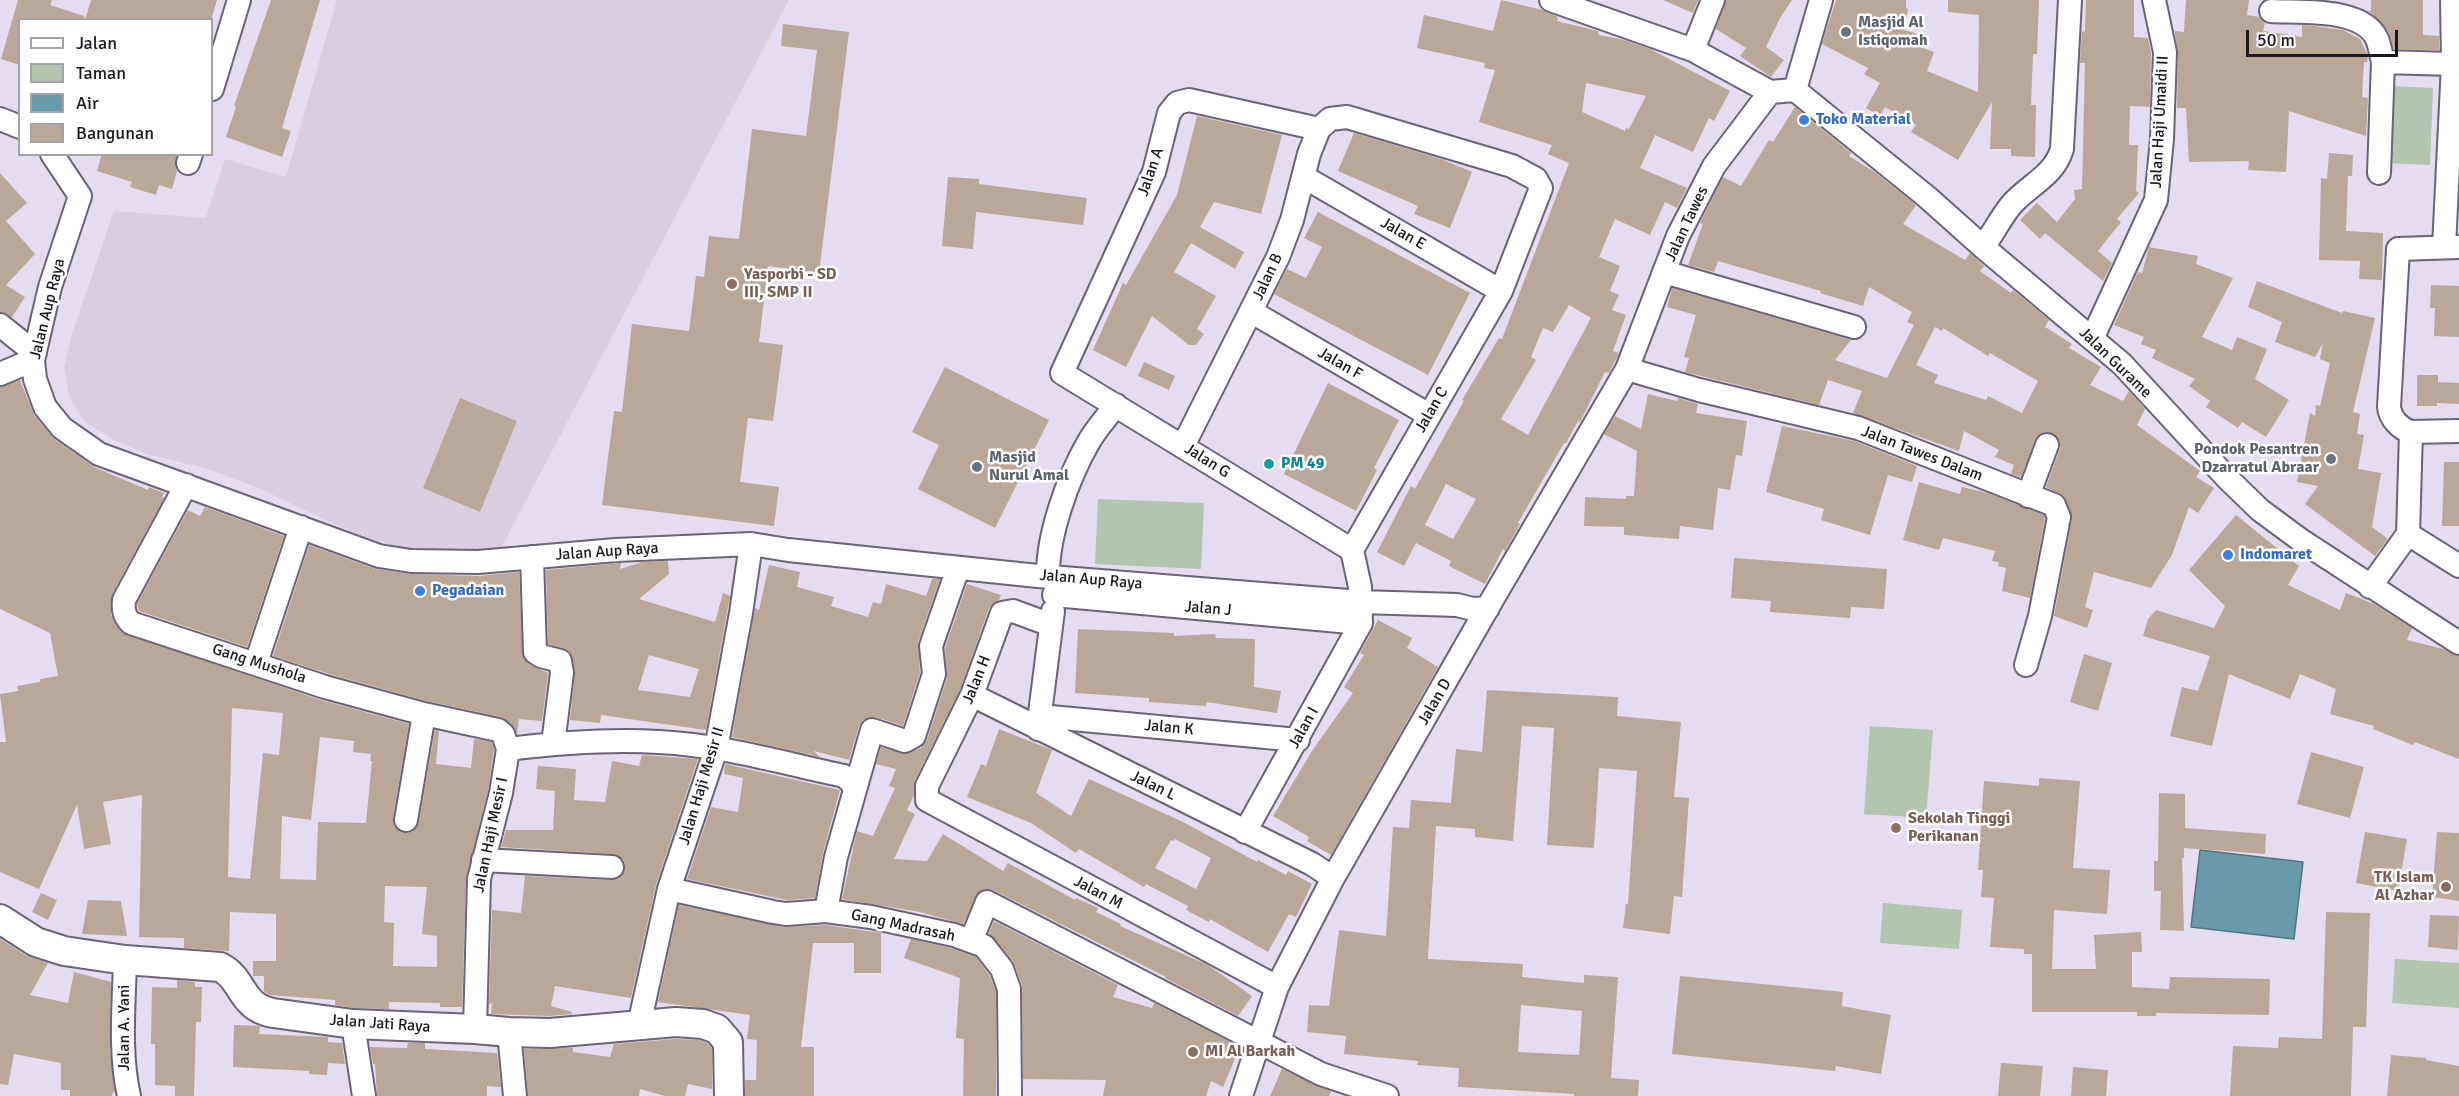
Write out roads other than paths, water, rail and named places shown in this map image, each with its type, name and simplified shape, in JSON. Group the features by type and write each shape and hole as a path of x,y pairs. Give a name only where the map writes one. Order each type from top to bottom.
{"street":[{"path":"213,86 239,0"},
{"path":"1555,0 1693,50 1770,92 1795,90 1817,10"},
{"path":"1693,50 1713,0"},
{"path":"1986,242 2013,204 2037,184 2058,161 2062,149 2070,0"},
{"name":"Jalan Haji Umaidi II","path":"2094,335 2156,200 2162,139 2165,52 2154,0"},
{"path":"2452,0 2452,247 2398,249 2389,411 2404,430 2411,432 2459,431"},
{"path":"2271,11 2350,17 2364,25 2376,37 2383,62 2379,173"},
{"path":"2383,62 2453,64"},
{"name":"Jalan Gurame","path":"1795,90 1986,242 2094,335 2259,510 2302,541 2376,579 2459,643"},
{"name":"Jalan Tawes","path":"1628,369 1678,236 1714,166 1770,92"},
{"name":"Jalan A","path":"1062,373 1154,172 1172,107 1181,100 1189,100 1319,129"},
{"name":"Jalan C","path":"1319,129 1330,119 1347,117 1518,168 1536,179 1541,185 1536,204 1501,291 1352,550"},
{"path":"0,119 18,126"},
{"name":"Jalan B","path":"1183,446 1252,312 1285,240 1319,129"},
{"name":"Jalan Aup Raya","path":"53,156 80,196 50,287 34,356 39,394 45,407 62,428 99,454 181,493 301,527 379,556 411,561 452,563 616,550 751,544 958,568 1053,583 1361,615 1457,605 1481,612"},
{"name":"Jalan E","path":"1304,177 1501,291"},
{"path":"1664,272 1854,327"},
{"name":"Jalan F","path":"1252,312 1429,416"},
{"path":"0,325 34,356 0,374"},
{"name":"Jalan Tawes Dalam","path":"1628,369 1699,390 1858,428 2054,506 2059,517 2040,616 2026,665"},
{"name":"Jalan D","path":"1240,1096 1277,987 1334,878 1481,612 1628,369"},
{"name":"Jalan G","path":"1062,373 1352,550"},
{"path":"1039,722 1051,625 1053,583 1048,565 1057,520 1073,473 1089,441 1116,405"},
{"path":"2376,579 2404,541 2411,432"},
{"path":"2028,496 2048,445"},
{"name":"Gang Mushola","path":"181,493 124,600 123,609 126,618 131,623 325,687 424,714 498,730 503,734 508,749"},
{"path":"256,663 301,527"},
{"path":"2404,541 2459,566"},
{"name":"Jalan Haji Mesir II","path":"639,1025 669,889 716,748 741,613 751,544"},
{"path":"1352,550 1361,615"},
{"path":"532,557 535,652 560,661 562,672 553,744"},
{"path":"826,911 836,857 872,730 905,741 914,736 934,674 931,646 958,568"},
{"name":"Jalan H","path":"925,793 972,695 1002,613 1013,611 1051,625"},
{"name":"Jalan I","path":"1245,832 1298,740 1361,615"},
{"name":"Jalan L","path":"972,695 1039,722 1334,878"},
{"path":"406,819 424,714"},
{"name":"Jalan K","path":"1039,722 1298,740"},
{"path":"508,749 553,744 658,741 716,748 844,776 854,788"},
{"name":"Jalan Haji Mesir I","path":"475,1029 479,879 501,793 508,749"},
{"name":"Jalan M","path":"925,793 929,803 1277,987"},
{"path":"483,860 612,867"},
{"name":"Gang Madrasah","path":"669,889 773,912 794,914 826,911 906,923 971,941 987,902 1258,1042"},
{"name":"Jalan Jati Raya","path":"0,919 48,947 125,960 220,967 227,970 254,1006 261,1010 353,1024 509,1032 561,1032 688,1022 704,1024 717,1029 724,1036 730,1048 729,1096"},
{"path":"971,941 984,946 1007,978 1010,1096"},
{"name":"Jalan A. Yani","path":"125,960 123,1054 124,1075 129,1096"},
{"path":"353,1024 364,1096"},
{"path":"509,1032 515,1096"},
{"path":"1258,1042 1321,1074 1387,1096"}],"water":[{"path":"2200,850 2303,862 2294,939 2191,927"}],"place":[{"name":"Masjid Al Istiqomah","path":"1846,32"},
{"name":"Toko Material","path":"1804,120"},
{"name":"Yasporbi - SD III, SMP II","path":"732,284"},
{"name":"Pondok Pesantren Dzarratul Abraar","path":"2331,459"},
{"name":"PM 49","path":"1269,464"},
{"name":"Masjid Nurul Amal","path":"977,467"},
{"name":"Indomaret","path":"2228,555"},
{"name":"Pegadaian","path":"420,591"},
{"name":"Sekolah Tinggi Perikanan","path":"1896,828"},
{"name":"TK Islam Al Azhar","path":"2446,887"},
{"name":"MI Al Barkah","path":"1193,1052"}]}
